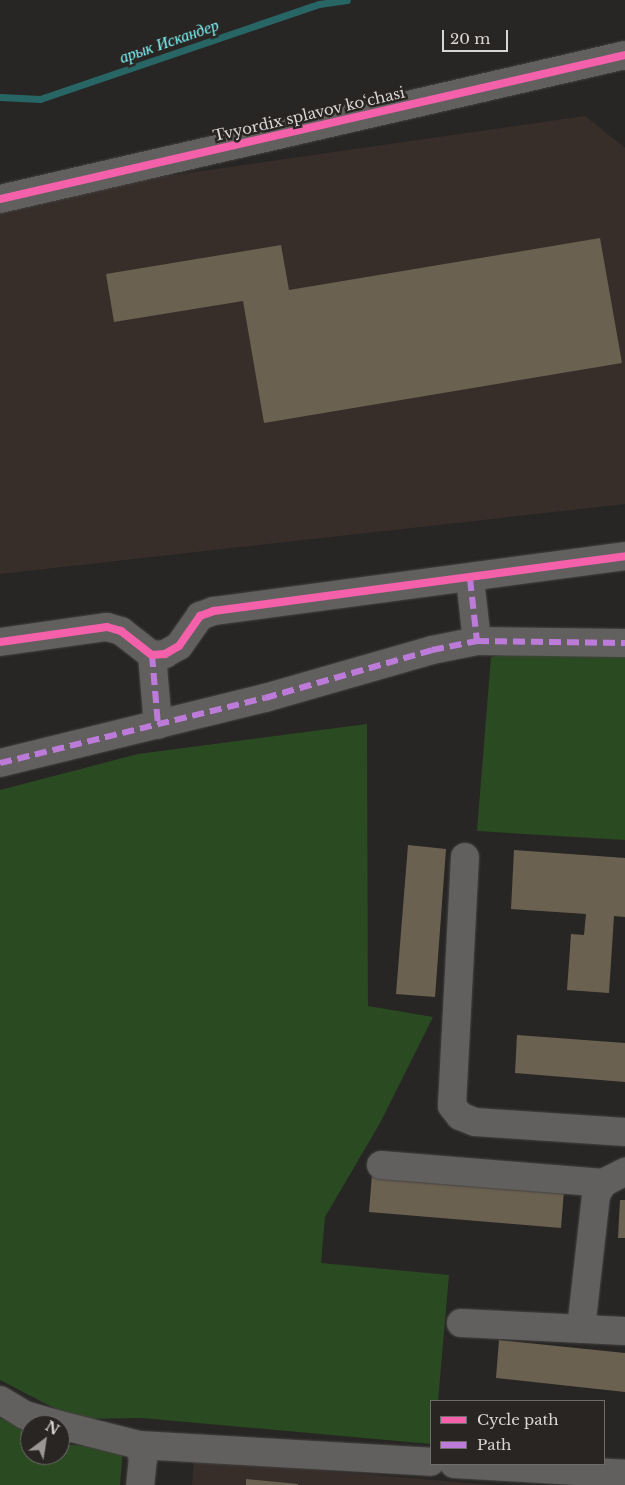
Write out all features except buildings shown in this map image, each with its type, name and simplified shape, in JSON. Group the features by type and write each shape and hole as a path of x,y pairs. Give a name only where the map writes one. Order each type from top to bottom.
{"street":[{"name":"Tvyordix splavov ko‘chasi","path":"0,199 623,54"},
{"path":"0,642 107,627 121,631 152,655 165,654 179,646 200,616 214,612 470,579 625,556"},
{"path":"470,579 477,640"},
{"path":"0,763 158,725 432,650 477,640 625,643"},
{"path":"152,655 158,725"},
{"path":"466,857 452,1106 460,1116 475,1122 625,1132"},
{"path":"382,1165 614,1177"},
{"path":"581,1329 592,1210 614,1177"},
{"path":"461,1323 625,1332"},
{"path":"0,1400 26,1415"},
{"path":"70,1428 140,1445 430,1462"},
{"path":"140,1445 143,1458 140,1485"},
{"path":"471,1465 625,1474"}],"shaded area":[{"path":"585,116 625,148 625,504 0,574 0,200"},
{"path":"194,1460 494,1485 192,1485"}],"green space":[{"path":"625,630 625,840 477,831 491,657"},
{"path":"367,724 368,1006 433,1017 380,1123 325,1217 321,1263 449,1275 438,1400 430,1400 430,1444 142,1418 75,1419 0,1380 0,790 138,754"},
{"path":"0,1418 20,1427 20,1465 70,1465 70,1445 123,1449 120,1485 0,1485"}],"waterway":[{"name":"арык Искандер","path":"0,97 40,99 319,4 347,0"}],"marked path":[{"path":"470,579 477,641"},
{"path":"0,763 265,698 432,650 477,641 625,643"},
{"path":"152,655 158,725"}],"cycle path":[{"path":"0,199 625,55"},
{"path":"0,642 107,627 121,631 152,655 165,654 179,646 200,616 214,611 625,556"}]}
